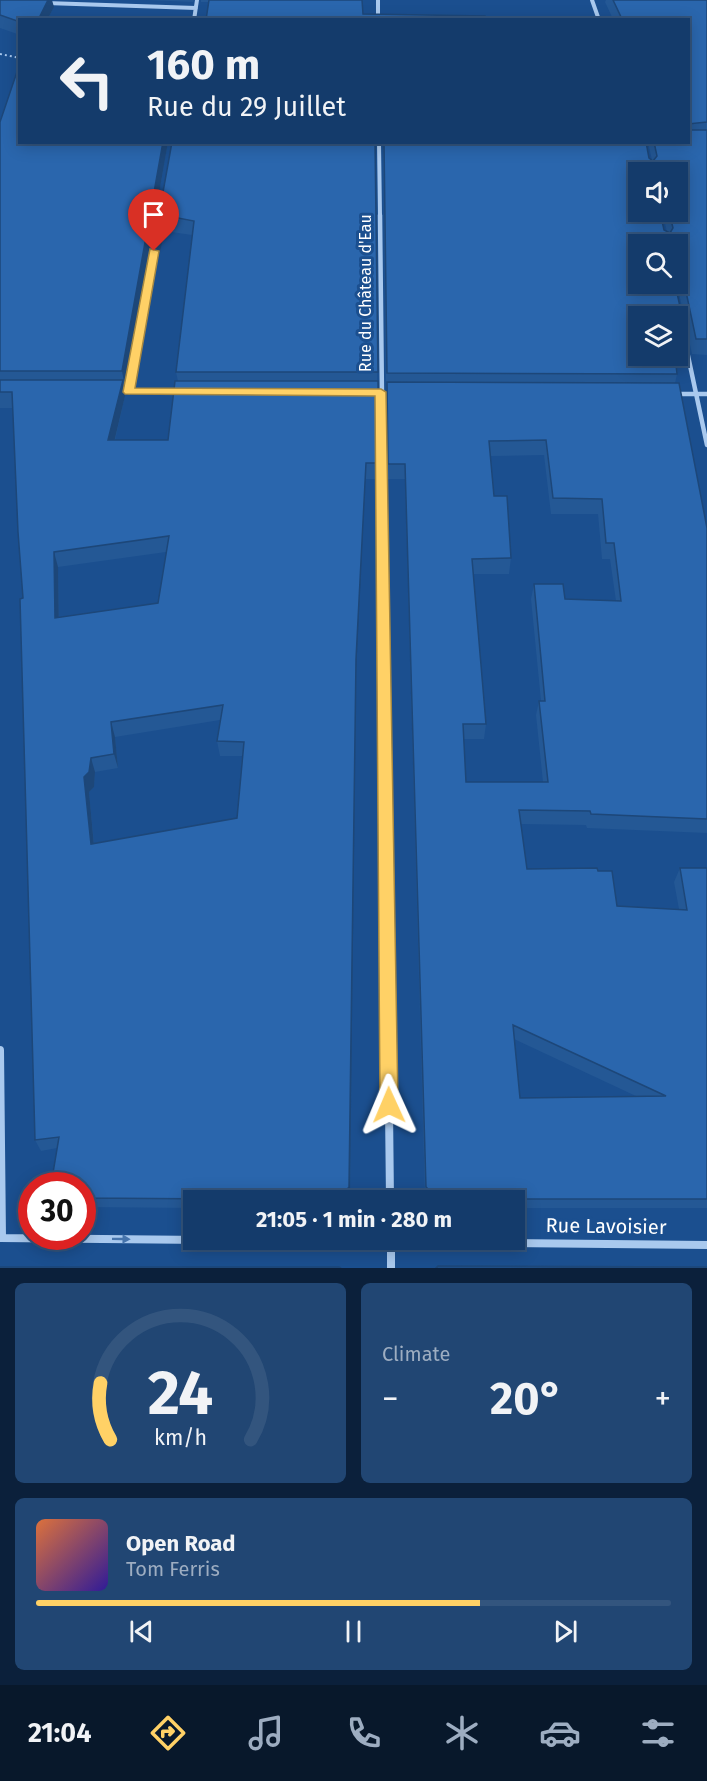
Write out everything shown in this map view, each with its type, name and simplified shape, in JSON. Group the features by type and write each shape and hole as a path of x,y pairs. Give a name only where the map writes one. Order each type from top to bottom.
{"street":[{"path":"194,18 197,0"},
{"path":"378,0 378,18"},
{"path":"592,0 598,18"},
{"path":"44,3 78,2 196,8"},
{"name":"Rue du Château d'Eau","path":"379,144 390,1190"},
{"path":"129,392 152,262"},
{"path":"688,355 707,446"},
{"path":"106,391 189,392"},
{"path":"381,392 392,392"},
{"path":"673,394 707,394"},
{"path":"0,1050 1,1238"},
{"name":"Rue Lavoisier","path":"1,1238 183,1239"},
{"name":"Rue Lavoisier","path":"525,1242 707,1245"},
{"path":"391,1250 391,1268"}],"path":[{"path":"0,54 18,57"}],"building":[{"path":"0,0 48,0 39,18 18,18 18,21 0,15"},
{"path":"209,0 362,0 363,14 485,16 486,18 206,18"},
{"path":"613,0 707,0 707,122 690,124 690,18 622,18"},
{"path":"18,69 18,144 163,144 122,371 0,371 0,122"},
{"path":"690,129 707,130 707,339 696,339 686,294 688,234 628,234 628,294 677,294 680,306 628,306 628,366 676,366 677,374 387,373 384,144 646,144 649,158 653,161 657,156 654,144 690,144"},
{"path":"172,144 375,144 378,372 176,372 194,221 163,215 149,270"},
{"path":"0,380 123,380 108,440 168,440 175,381 378,381 379,463 366,463 356,659 349,1187 346,1190 183,1190 183,1199 96,1198 96,1172 53,1172 59,1137 35,1140 20,599 23,598 12,392 0,392","holes":["169,536 158,603 55,618 54,552","223,705 217,741 244,742 237,818 91,844 84,777 89,772 91,758 114,754 111,722"]},
{"path":"387,382 679,383 707,528 707,819 591,814 590,811 519,810 527,869 597,868 598,871 612,871 617,906 687,910 680,868 707,868 707,1199 525,1199 525,1190 429,1190 426,1187 405,464 388,464","holes":["546,440 553,498 602,499 606,543 614,543 621,601 565,599 563,584 534,584 545,701 539,701 548,782 466,782 463,724 486,724 472,559 511,558 507,496 494,496 489,441","513,1025 666,1096 520,1098"]},
{"path":"438,1266 707,1267 707,1268 436,1268"},
{"path":"339,1267 341,1268 0,1268"}],"route":[{"path":"154,251 129,392 381,392 389,1105"}]}
